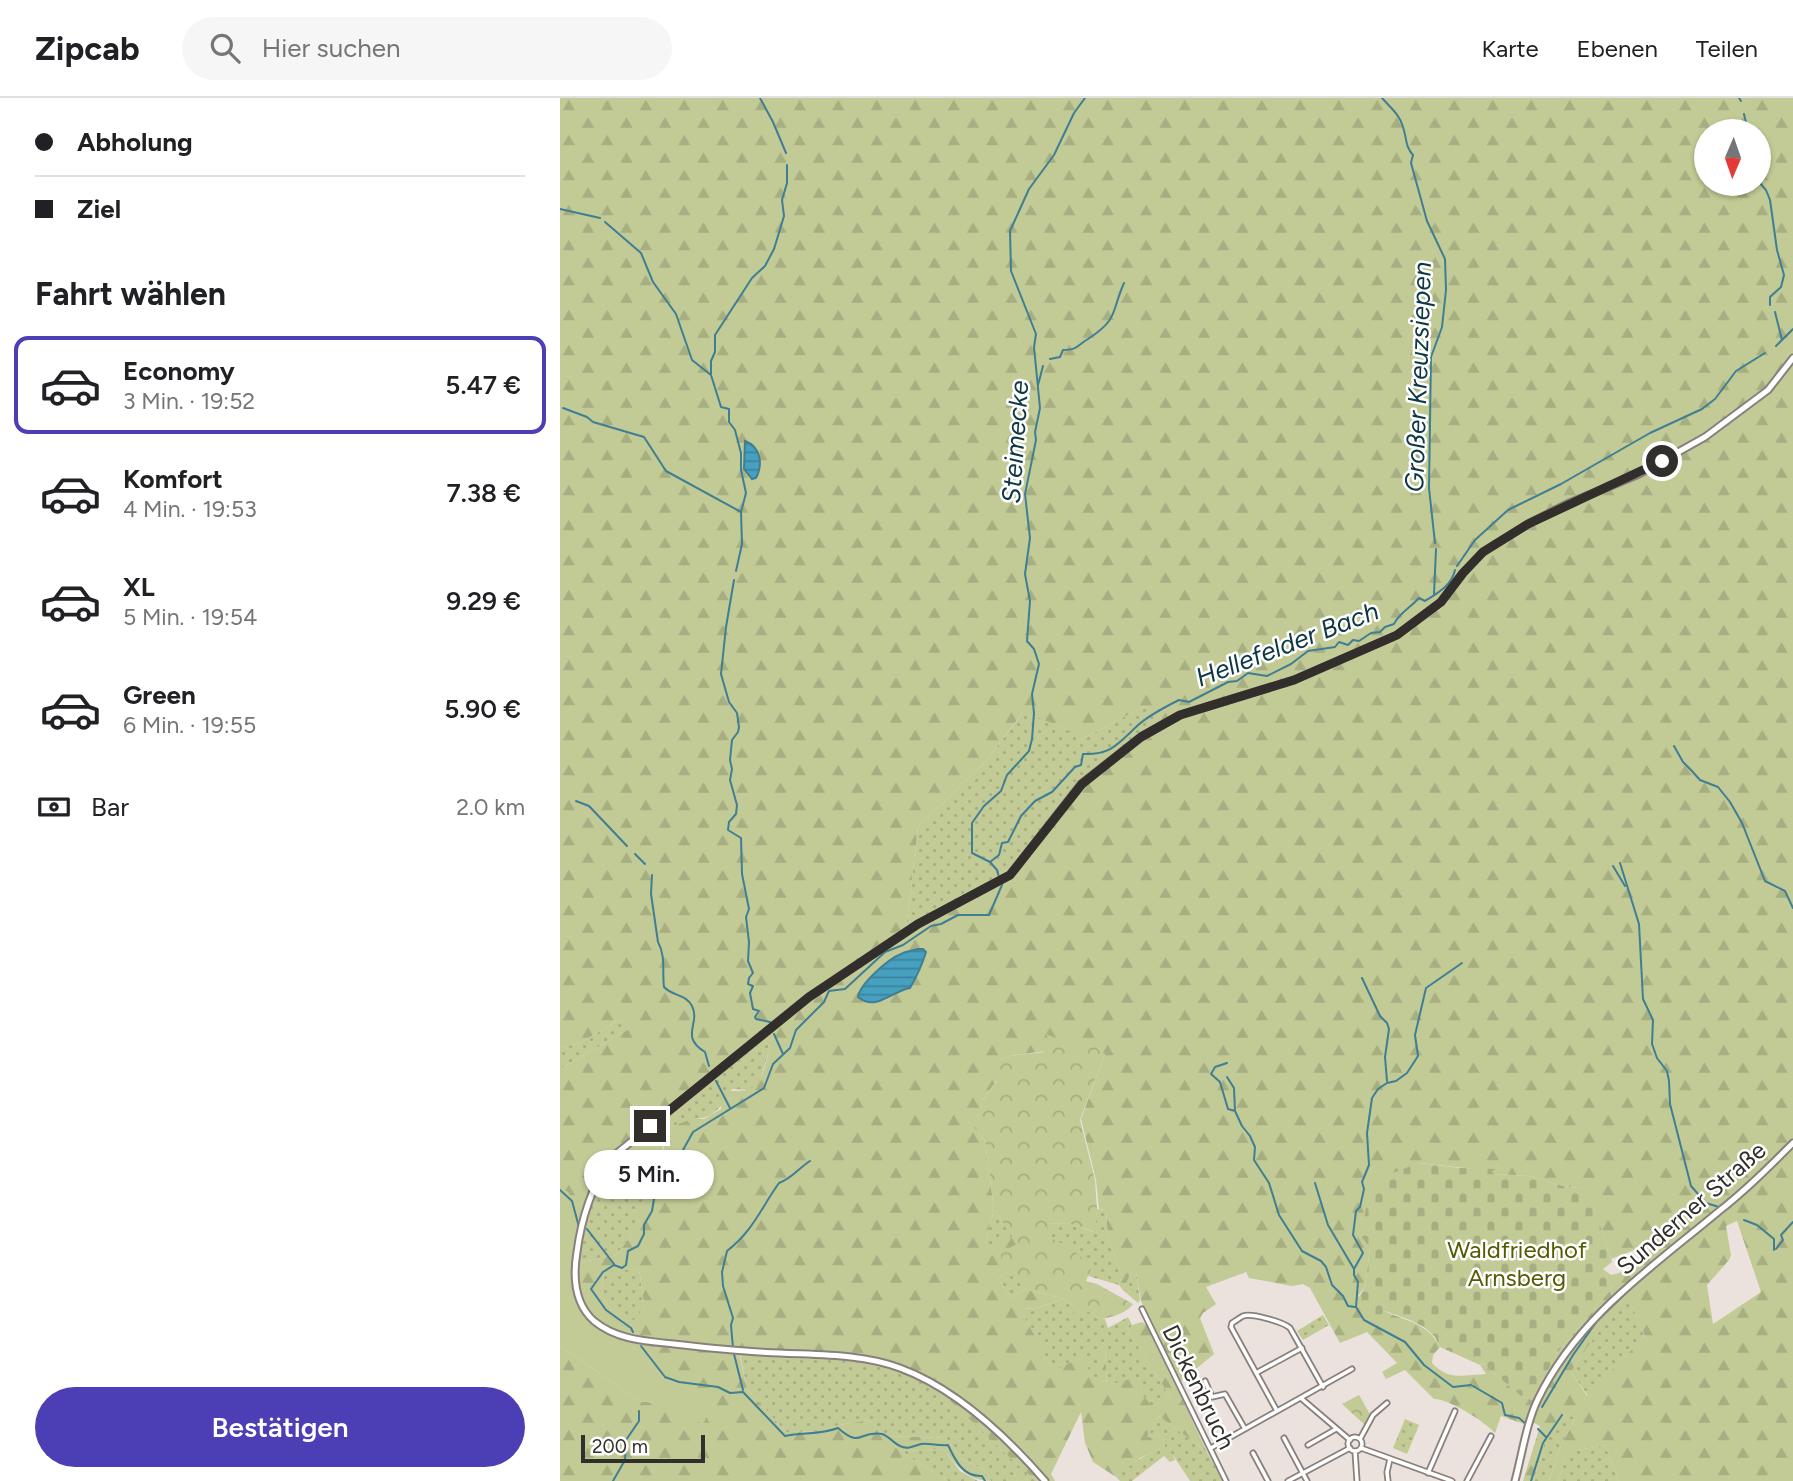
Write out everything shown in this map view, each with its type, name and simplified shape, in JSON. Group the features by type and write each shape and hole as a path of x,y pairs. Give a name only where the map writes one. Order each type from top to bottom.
{"main road":[{"path":"1045,1481 990,1424 940,1387 900,1368 855,1357 735,1351 625,1338 593,1320 583,1307 578,1293 575,1264 580,1234 594,1185 602,1171 611,1158 809,997 918,924 1010,875 1082,784 1141,737 1180,715 1294,680 1397,635 1441,602 1483,552 1528,524 1567,504 1639,474 1705,437 1768,390 1793,358"},
{"name":"Sunderner Straße","path":"1515,1481 1536,1403 1551,1375 1576,1340 1612,1300 1732,1201 1793,1143"}],"street":[{"name":"Dickenbruch","path":"1142,1309 1226,1481"},
{"path":"1277,1411 1231,1327 1232,1323 1242,1317 1251,1316 1286,1325 1292,1330 1322,1387"},
{"path":"1256,1373 1301,1348"},
{"path":"1210,1449 1352,1369"},
{"path":"1205,1381 1212,1396 1225,1394 1245,1429"},
{"path":"1302,1399 1350,1440 1360,1439"},
{"path":"1361,1448 1360,1439 1373,1415 1387,1403"},
{"path":"1428,1473 1455,1410"},
{"path":"1308,1444 1336,1429"},
{"path":"1467,1481 1491,1436"},
{"path":"1284,1438 1307,1481"},
{"path":"1349,1448 1350,1440"},
{"path":"1288,1481 1349,1448"},
{"path":"1349,1448 1355,1451"},
{"path":"1355,1451 1361,1448 1452,1481"},
{"path":"1355,1451 1357,1481"},
{"path":"1253,1453 1268,1481"},
{"path":"1388,1481 1390,1459"}],"green space":[{"path":"560,98 1793,98 1793,1481 1619,1481 1605,1445 1578,1450 1572,1447 1558,1481 1549,1481 1560,1448 1575,1418 1567,1414 1558,1421 1544,1442 1544,1451 1533,1481 1523,1481 1540,1426 1501,1416 1495,1433 1466,1412 1448,1402 1434,1399 1405,1370 1386,1379 1382,1372 1397,1363 1367,1332 1340,1343 1310,1288 1303,1284 1292,1286 1249,1278 1246,1272 1206,1287 1216,1304 1200,1318 1214,1354 1179,1383 1141,1301 1136,1272 1131,1273 1123,1290 1119,1285 1122,1274 1108,1239 1106,1210 1099,1209 1096,1180 1081,1119 1105,1054 1076,1047 1009,1056 986,1069 997,1080 982,1101 981,1112 968,1121 985,1140 994,1209 985,1244 992,1249 1002,1237 1013,1237 1018,1245 1001,1262 1009,1269 998,1279 1011,1297 1026,1289 1064,1299 1037,1308 1020,1309 1054,1371 1087,1354 1088,1369 1099,1382 1097,1352 1105,1348 1107,1385 1131,1379 1152,1407 1171,1398 1128,1331 1132,1325 1142,1322 1148,1326 1207,1452 1159,1416 1147,1437 1163,1437 1165,1447 1140,1458 1116,1477 1093,1462 1085,1443 1081,1412 1051,1474 1055,1481 1038,1481 1023,1470 1028,1481 1017,1481 1014,1471 1022,1469 940,1391 899,1370 856,1360 626,1337 603,1323 588,1309 580,1291 577,1263 616,1255 631,1236 672,1126 693,1119 704,1119 721,1109 721,1096 731,1091 747,1090 757,1084 770,1047 762,1037 818,991 923,923 1015,873 1071,800 1095,775 1144,738 1166,707 1145,706 1080,740 1065,728 1023,712 986,761 918,827 906,930 833,977 782,1015 610,1157 595,1175 580,1226 568,1192 560,1190 560,1069 629,1029 628,1025 619,1020 580,1043 560,1048","holes":["926,952 913,983 886,1000 871,1003 866,983 893,959","1419,1163 1492,1171 1494,1174 1529,1176 1579,1188 1590,1196 1611,1259 1652,1243 1653,1246 1623,1271 1611,1275 1603,1269 1612,1288 1557,1353 1532,1400 1521,1396 1482,1363 1480,1365 1486,1374 1457,1376 1438,1369 1432,1363 1433,1355 1440,1347 1429,1333 1358,1296 1365,1287 1370,1247","1737,1221 1761,1292 1713,1324 1707,1285 1731,1255 1726,1226","639,1268 644,1304 637,1319 624,1321 601,1298 604,1273","1630,1302 1645,1336 1587,1396 1571,1372 1597,1334"]},
{"path":"1145,706 1167,706 1144,738 1071,800 1015,873 993,887 906,930 918,827 986,761 1024,711 1065,728 1080,740"},
{"path":"619,1020 628,1025 629,1029 560,1069 560,1048 580,1043"},
{"path":"1046,1034 1076,1047 1082,1038 1105,1054 1080,1120 1095,1180 1095,1232 1067,1223 1048,1224 1047,1236 1071,1248 1092,1267 1086,1281 1097,1284 1133,1304 1109,1318 1100,1319 1090,1312 1074,1314 1073,1306 1064,1299 1026,1289 1001,1262 1001,1252 1017,1244 994,1209 985,1140 968,1121 972,1111 981,1111 982,1101 997,1081 985,1069 1009,1056 1044,1052"},
{"path":"762,1037 770,1047 759,1084 749,1090 732,1089 717,1110 707,1117 693,1119 663,1147 648,1195 631,1236 616,1255 577,1263 578,1247 595,1187 613,1160"},
{"name":"Waldfriedhof Arnsberg","path":"1419,1163 1497,1169 1492,1171 1494,1174 1529,1176 1579,1188 1590,1195 1612,1262 1603,1269 1612,1288 1557,1353 1532,1400 1521,1396 1482,1363 1480,1365 1440,1347 1435,1337 1424,1327 1410,1320 1385,1311 1378,1322 1362,1317 1358,1299 1365,1287 1370,1248 1361,1236 1368,1197 1377,1179"},
{"path":"560,1190 568,1192 580,1226 575,1248 575,1293 594,1324 616,1337 625,1339 664,1379 716,1398 703,1424 654,1403 639,1401 560,1346"},
{"path":"994,1209 1013,1237 1002,1237 992,1250 985,1244"},
{"path":"1097,1209 1106,1210 1108,1239 1122,1274 1119,1285 1088,1276 1092,1267 1047,1236 1047,1224 1067,1223 1094,1232"},
{"path":"639,1268 644,1304 637,1320 624,1321 601,1298 604,1272"},
{"path":"1009,1269 1026,1289 1011,1297 998,1279"},
{"path":"1136,1271 1140,1300 1138,1303 1123,1290 1131,1273"},
{"path":"1064,1299 1073,1306 1105,1319 1108,1328 1128,1317 1132,1325 1128,1331 1171,1398 1152,1408 1107,1386 1105,1349 1099,1383 1088,1369 1086,1355 1054,1372 1020,1309 1037,1308"},
{"path":"1630,1301 1645,1336 1588,1396 1571,1372 1604,1325"},
{"path":"1323,1315 1329,1325 1303,1340 1297,1331"},
{"path":"625,1339 739,1353 747,1389 786,1432 825,1431 839,1425 869,1420 900,1451 948,1481 560,1481 560,1346 639,1401 654,1403 715,1398 664,1379"},
{"path":"739,1350 845,1359 899,1371 923,1380 942,1393 1038,1481 1028,1481 1022,1470 1014,1471 1017,1481 991,1481 984,1470 962,1459 946,1438 890,1436 902,1451 943,1449 960,1471 978,1481 948,1481 900,1451 869,1420 839,1425 825,1431 786,1432 747,1389"},
{"path":"1359,1395 1371,1416 1365,1425 1342,1404"},
{"path":"1567,1414 1575,1418 1560,1448 1549,1481 1533,1481 1544,1451 1543,1442 1558,1421"},
{"path":"1159,1416 1207,1452 1223,1481 1190,1481 1173,1455 1175,1460 1170,1462 1164,1456 1132,1481 1120,1481 1116,1477 1139,1459 1165,1447 1163,1438 1147,1437"},
{"path":"1405,1419 1419,1425 1407,1454 1393,1448"},
{"path":"889,1436 946,1438 962,1459 984,1470 991,1481 969,1475 958,1467 943,1449 902,1451"},
{"path":"1605,1445 1619,1481 1558,1481 1572,1446 1578,1450"}],"water":[{"path":"745,441 754,447 759,456 758,473 756,478 752,479 744,469"},
{"path":"918,949 926,952 910,988 878,1002 865,1001 858,997 869,979 882,966 903,953"}],"waterway":[{"path":"760,98 786,153"},
{"name":"Steimecke","path":"990,862 972,853 972,823 984,806 1001,791 1007,775 1029,751 1034,713 1032,694 1039,664 1034,649 1027,641 1030,601 1025,574 1030,538 1025,494 1040,408 1034,347 1036,334 1011,271 1010,231 1029,189 1054,155 1074,113 1085,98"},
{"name":"Großer Kreuzsiepen","path":"1382,98 1402,123 1407,145 1413,155 1411,163 1427,221 1445,259 1446,290 1442,327 1431,357 1429,488 1435,543"},
{"path":"1744,114 1745,119"},
{"path":"736,571 742,544 741,512 746,493 735,430 729,422 729,409 721,407 711,375 711,361 715,352 715,335 752,278 765,266 774,249 784,216 782,200 787,183 787,165"},
{"path":"1768,196 1784,275 1781,287 1770,297 1770,305"},
{"path":"560,209 600,218"},
{"path":"605,222 641,253 653,282 676,314 692,360 711,375"},
{"path":"1050,359 1060,357 1063,350 1077,347 1105,326 1113,314 1124,283"},
{"path":"1775,312 1782,340"},
{"name":"Hellefelder Bach","path":"1776,346 1793,329"},
{"name":"Hellefelder Bach","path":"1457,566 1475,540 1508,510 1561,484 1650,433 1702,409 1715,399 1736,371 1765,353"},
{"path":"1038,385 1043,366"},
{"path":"563,408 593,422 644,437 666,471 741,512"},
{"name":"Großer Kreuzsiepen","path":"1434,594 1436,549"},
{"name":"Hellefelder Bach","path":"999,877 990,862 999,855 1002,843 1008,842 1021,816 1035,801 1052,792 1075,767 1081,765 1083,754 1107,751 1145,719 1179,700 1189,702 1228,682 1237,681 1248,673 1267,676 1291,664 1308,651 1335,647 1339,642 1348,645 1353,640 1359,641 1371,633 1380,632 1394,624 1419,598 1425,601 1444,588 1455,570"},
{"path":"734,580 721,674 729,702 737,713 739,727 732,740 730,760 730,780 737,805 736,814 729,822 728,830 741,838 742,874 749,909 746,917 748,961 753,973 748,984 753,986 750,993 753,1009 759,1011 756,1019 770,1022"},
{"path":"1674,746 1683,762 1700,780 1718,787 1730,802 1742,823 1765,881 1785,891 1793,908"},
{"path":"576,801 589,806 627,846"},
{"path":"635,854 645,864"},
{"path":"1620,863 1639,924 1643,999 1653,1020 1652,1044 1657,1058 1667,1071 1670,1104 1691,1186 1706,1203 1719,1207"},
{"path":"1613,866 1625,886"},
{"path":"652,875 651,894 663,958 664,987 686,999 692,1006 693,1041 705,1052 709,1066"},
{"name":"Hellefelder Bach","path":"633,1332 606,1310 591,1289 603,1272 614,1265 622,1268 626,1265 628,1251 638,1246 644,1234 644,1225 652,1211 656,1187 678,1159 693,1132 764,1088 773,1064 790,1048 796,1030 824,1002 829,991 845,989 885,952 903,945 931,926 958,915 989,915 1002,885"},
{"path":"1462,963 1426,988 1415,1035 1418,1056 1407,1073 1378,1089 1372,1098 1367,1133 1369,1165 1362,1182 1364,1189 1360,1207 1356,1211 1353,1235 1363,1253 1354,1269 1354,1275 1358,1282 1356,1307 1364,1320 1405,1342 1424,1365 1453,1387 1471,1385"},
{"path":"1362,978 1389,1029 1385,1057 1387,1081"},
{"path":"774,1034 783,1054"},
{"path":"1227,1063 1215,1067 1211,1074 1220,1082 1228,1109 1235,1111"},
{"path":"1227,1077 1234,1088 1235,1111 1255,1147 1254,1160 1269,1183 1279,1215 1302,1251 1321,1261 1332,1285 1348,1306 1355,1307"},
{"path":"716,1081 730,1108"},
{"path":"733,1348 733,1318 723,1286 722,1272 727,1251 750,1227 779,1183 810,1161"},
{"path":"1315,1183 1328,1225 1354,1269"},
{"path":"560,1190 572,1201 579,1227"},
{"path":"1744,1220 1757,1225 1774,1239 1774,1250"},
{"path":"1776,1249 1783,1240 1781,1235 1793,1222"},
{"path":"587,1229 614,1264"},
{"path":"1542,1407 1597,1321 1631,1288"},
{"name":"Hellefelder Bach","path":"641,1346 665,1377 679,1382 718,1387 730,1393 743,1392 785,1436 838,1428 856,1438 874,1433 882,1434 906,1448 921,1444 948,1445 960,1467 970,1474 982,1476 985,1481"},
{"path":"734,1354 743,1390"},
{"path":"1473,1386 1502,1403 1505,1415 1519,1418 1526,1424"},
{"path":"613,1481 625,1460 626,1440 639,1421 639,1411"},
{"path":"1531,1481 1543,1443 1562,1415"},
{"path":"1538,1429 1546,1437"}],"route":[{"path":"650,1126 789,1012 856,964 918,924 1010,875 1082,784 1156,727 1180,715 1218,702 1294,680 1397,635 1441,602 1483,552 1567,504 1626,480 1662,461"}]}
